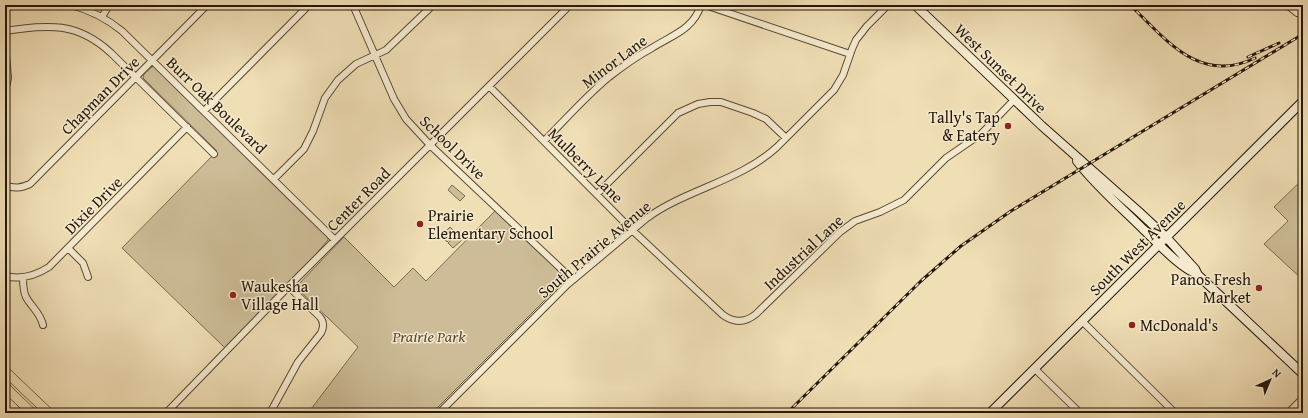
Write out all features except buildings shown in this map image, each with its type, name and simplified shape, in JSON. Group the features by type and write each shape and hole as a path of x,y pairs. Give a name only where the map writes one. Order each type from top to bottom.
{"main road":[{"name":"West Sunset Drive","path":"915,5 1069,151 1087,164 1166,237 1195,269 1198,275"},
{"name":"South West Avenue","path":"990,413 1303,101"},
{"name":"West Sunset Drive","path":"1069,151 1096,182 1171,256 1198,275 1303,374"},
{"path":"5,371 49,413"},
{"path":"5,388 32,413"}],"street":[{"path":"5,7 19,5"},
{"name":"Burr Oak Boulevard","path":"71,5 85,9 102,17 122,31 336,240"},
{"path":"102,17 109,5"},
{"name":"Chapman Drive","path":"5,185 19,188 30,184 207,5"},
{"path":"204,111 309,5"},
{"name":"School Drive","path":"353,5 394,99 414,128 430,145 573,280"},
{"path":"274,179 304,149 313,131 325,98 338,80 356,64 386,50 433,5"},
{"name":"Center Road","path":"166,413 288,287 570,5"},
{"name":"Minor Lane","path":"544,141 608,78 636,57 684,30 691,23 701,5"},
{"path":"705,5 850,54"},
{"name":"South Prairie Avenue","path":"439,413 573,280 632,230 670,203 744,170 768,156 834,90 843,75 856,40 867,26 888,5"},
{"path":"1287,5 1296,13 1303,14"},
{"path":"5,31 44,26 73,30 89,36 104,46 214,154"},
{"path":"5,44 8,78 5,91"},
{"name":"Mulberry Lane","path":"489,86 632,230 723,315 730,320 739,321"},
{"name":"Industrial Lane","path":"739,321 748,320 756,314 818,253 849,225 904,200 946,158 982,134 1014,100"},
{"path":"596,194 678,113 698,104 721,102 753,113 772,123 786,138"},
{"name":"Dixie Drive","path":"5,276 23,277 39,273 49,267 187,128"},
{"path":"68,248 83,263 88,277"},
{"path":"23,277 23,287 27,298 40,314 43,325"},
{"path":"270,413 298,362 324,327 320,317 288,287"},
{"path":"1082,321 1175,413"},
{"path":"1034,368 1080,413"},
{"path":"1288,413 1303,398"}],"green space":[{"path":"153,66 328,238 328,240 310,261 225,348 122,248 217,151 143,78 144,74"},
{"path":"1303,179 1303,280 1264,244 1288,221 1274,207"},
{"path":"452,185 465,196 460,201 448,190"},
{"name":"Prairie Park","path":"495,211 564,275 565,279 563,282 432,413 425,411 424,413 308,413 358,347 296,287 344,237 394,287 413,268 426,281"},
{"path":"450,227 456,233 447,242 441,236"},
{"path":"457,234 462,240 453,248 448,243"}],"railway":[{"path":"1130,5 1171,44 1200,62 1217,66 1235,65 1255,58"},
{"path":"787,413 921,281 961,246 1011,211 1303,34"},
{"path":"1248,57 1279,43"}],"place":[{"name":"Tally's Tap & Eatery","path":"1008,126"},
{"name":"Prairie Elementary School","path":"420,224"},
{"name":"Panos Fresh Market","path":"1259,288"},
{"name":"Waukesha Village Hall","path":"233,295"},
{"name":"McDonald's","path":"1132,325"}]}
